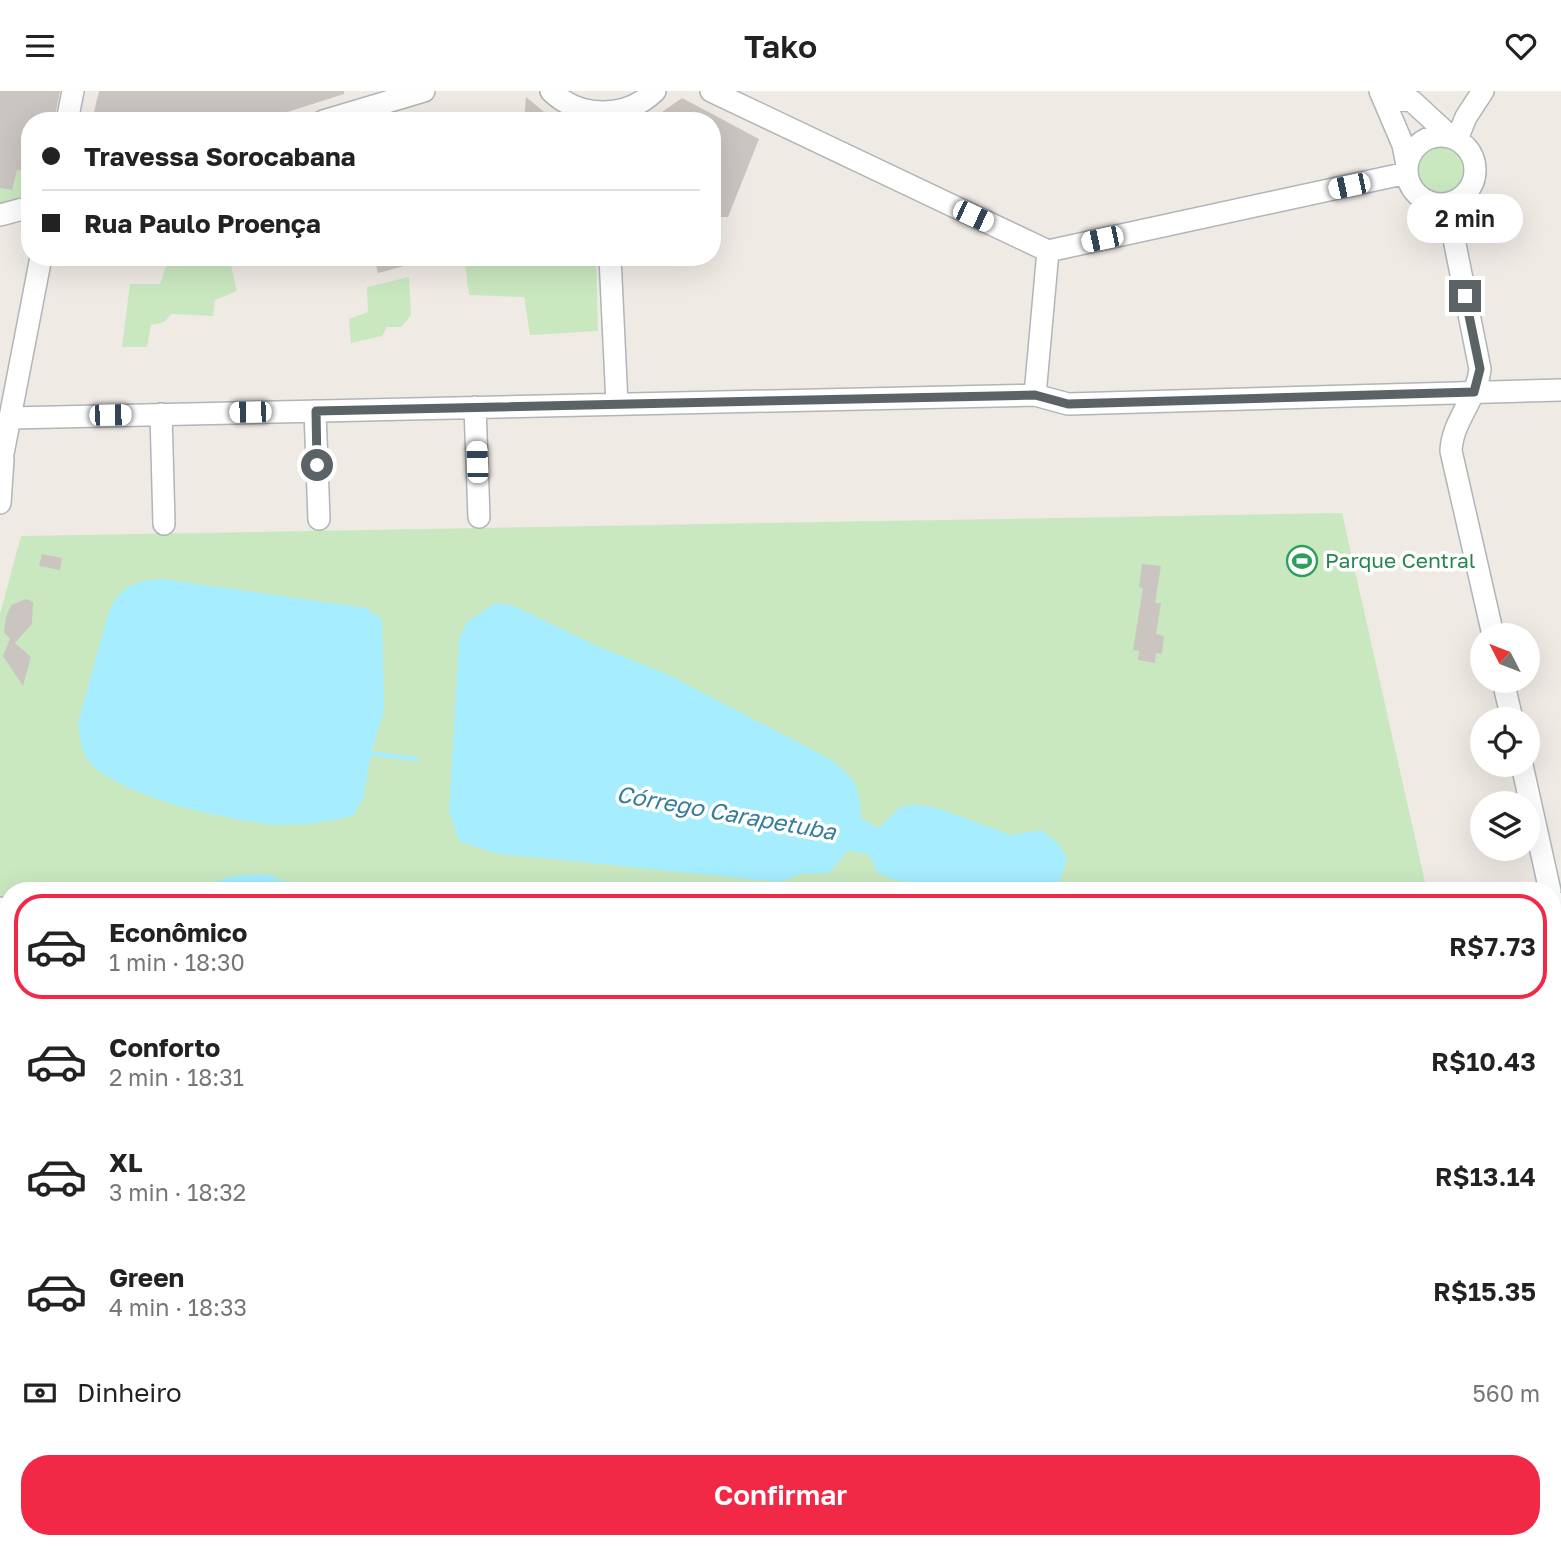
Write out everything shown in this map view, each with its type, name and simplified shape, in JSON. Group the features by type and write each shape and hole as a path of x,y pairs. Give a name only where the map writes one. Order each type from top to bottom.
{"street":[{"path":"69,112 73,91"},
{"path":"353,112 424,91"},
{"path":"551,91 575,107 589,112"},
{"path":"617,112 655,91"},
{"path":"711,91 1048,251 1407,169"},
{"path":"1454,138 1483,91"},
{"path":"1384,100 1412,101 1454,138 1472,156 1475,178 1462,197 1447,204 1435,204 1420,198 1412,189 1403,145 1384,100"},
{"path":"1407,169 1410,154 1423,141 1440,136 1454,138"},
{"path":"1447,204 1480,369 1474,392 1451,439 1451,451 1490,623"},
{"path":"0,215 21,209"},
{"path":"1035,395 1048,251"},
{"path":"0,503 1,464 8,405 39,266"},
{"path":"610,266 617,404"},
{"path":"8,405 161,414 1035,395 1068,404 1561,390"},
{"path":"475,407 479,517"},
{"path":"316,411 319,519"},
{"path":"161,414 164,524"},
{"path":"1525,777 1549,882"}],"green space":[{"path":"1441,145 1459,152 1466,170 1459,188 1441,195 1423,188 1416,170 1423,152"},
{"path":"17,170 21,171 21,204 0,208 0,188 12,190"},
{"path":"166,266 231,266 237,291 215,300 213,316 171,314 164,322 151,325 147,347 122,347 130,284 160,284"},
{"path":"465,266 596,266 598,331 530,335 524,297 469,295"},
{"path":"409,277 411,315 401,327 387,327 382,336 351,343 349,319 368,312 367,287"},
{"name":"Parque Central","path":"1342,513 1425,882 0,882 0,614 21,536"}],"water":[{"path":"162,579 366,608 382,619 384,710 371,754 363,799 353,816 284,825 210,814 127,787 106,776 90,763 83,749 78,722 109,611 119,595 130,586"},
{"path":"495,603 514,606 599,647 667,674 826,757 844,770 857,789 861,819 879,828 900,807 915,804 937,808 1011,835 1041,830 1057,842 1067,858 1060,882 899,882 878,873 869,855 848,850 829,873 800,874 779,882 494,853 459,841 449,811 459,639 467,622"},
{"path":"267,874 286,882 215,882 241,875"}],"building":[{"path":"0,91 60,91 56,112 21,112 21,171 17,170 12,190 0,188"},
{"path":"99,91 344,91 344,94 287,112 94,112"},
{"path":"526,97 544,112 525,112"},
{"path":"682,98 708,112 662,112"},
{"path":"721,119 759,139 728,217 721,217"},
{"path":"376,266 404,266 378,273"},
{"path":"42,554 62,558 60,570 39,566"},
{"path":"1142,564 1161,566 1155,603 1161,603 1156,634 1164,636 1162,654 1156,653 1155,663 1138,660 1139,651 1133,650 1143,588 1139,587"},
{"path":"26,599 33,602 32,624 15,643 31,657 23,686 3,656 10,639 4,632 6,617 11,605"}],"waterway":[{"name":"Córrego Carapetuba","path":"368,753 416,759"}],"place":[{"name":"Parque Central","path":"1302,561"}],"route":[{"path":"317,465 316,411 1035,395 1068,404 1474,392 1480,369 1465,296"}]}
